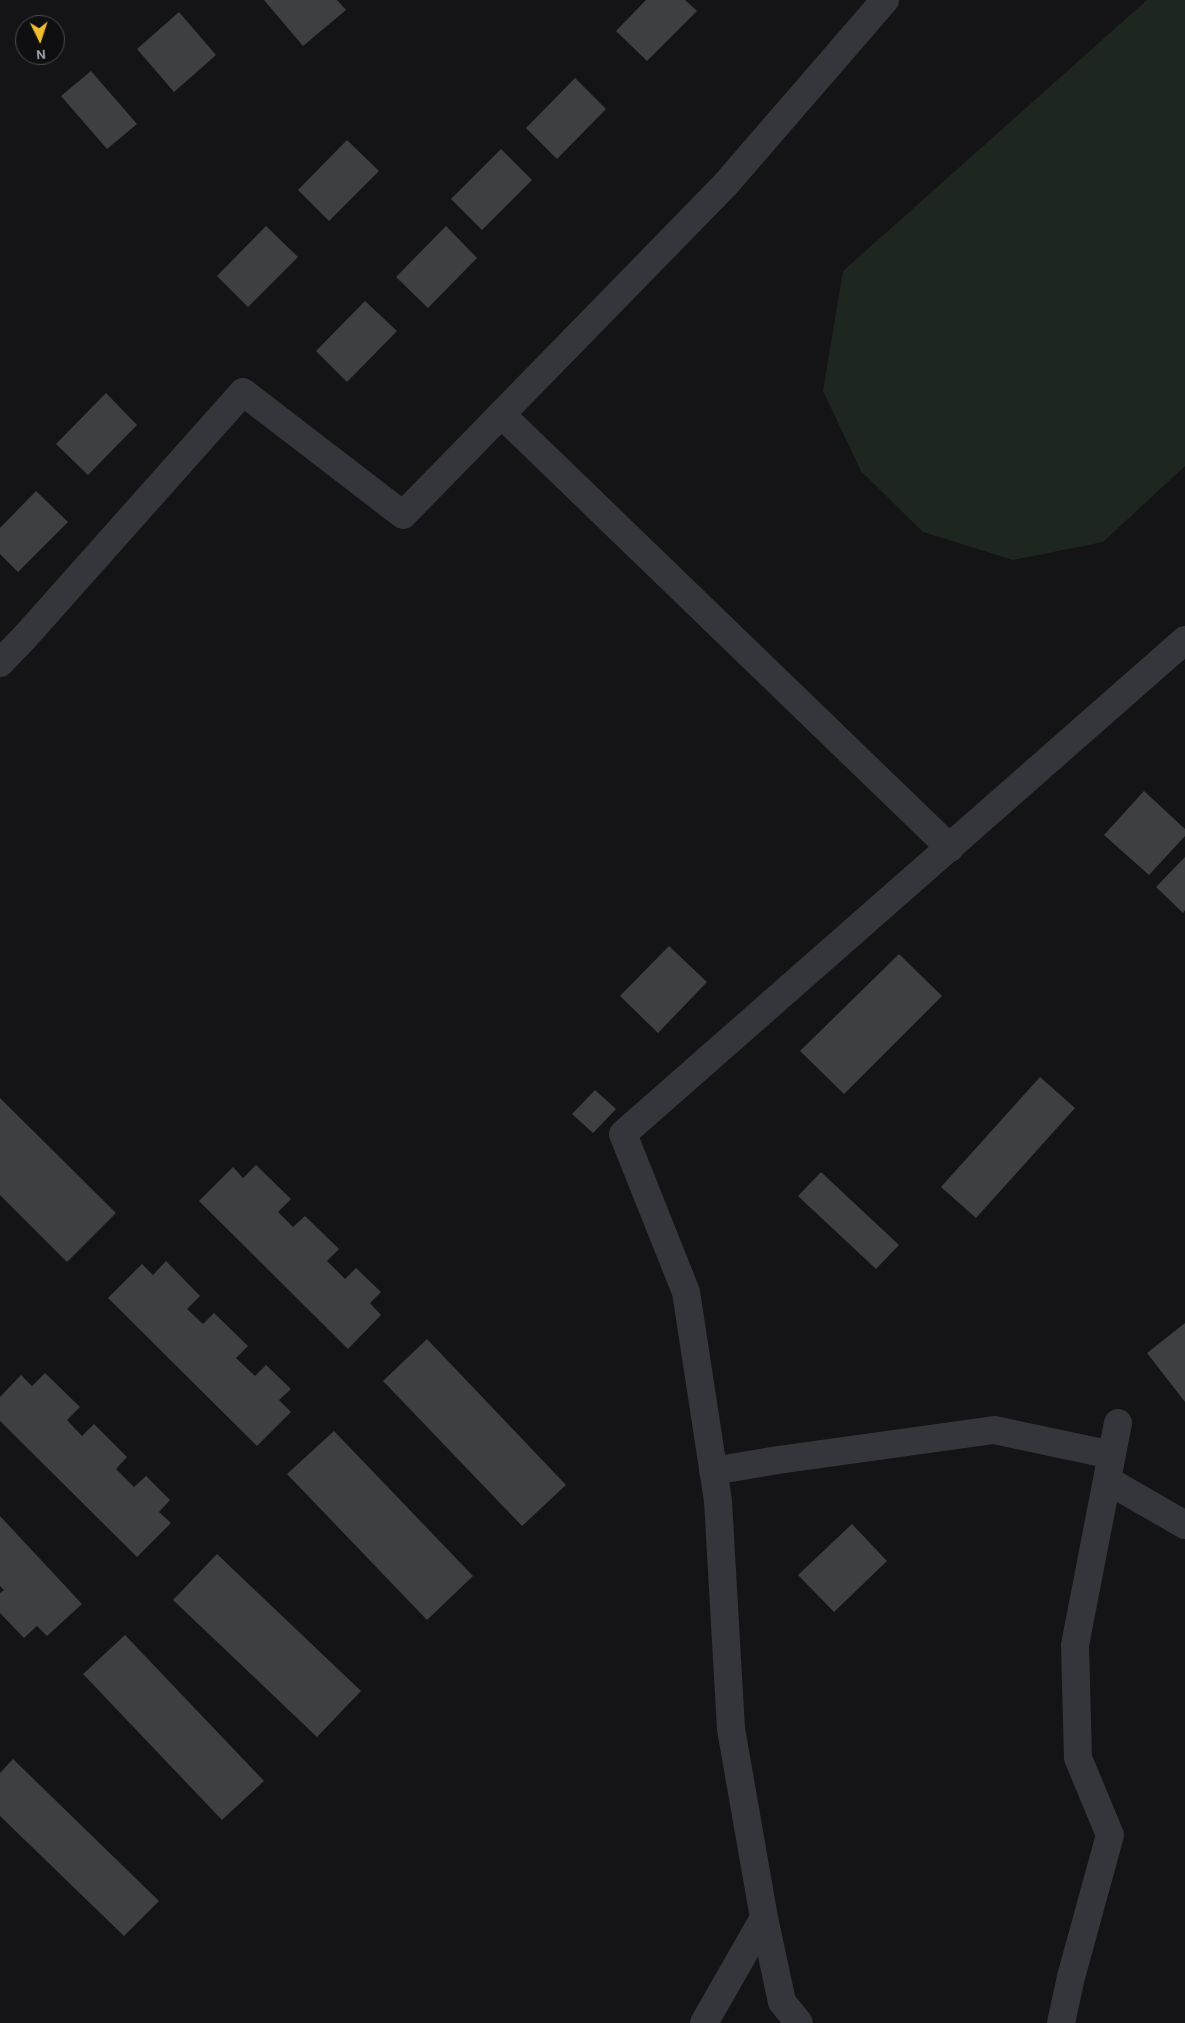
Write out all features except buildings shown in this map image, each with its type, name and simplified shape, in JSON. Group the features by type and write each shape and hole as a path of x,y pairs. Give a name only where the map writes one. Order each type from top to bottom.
{"lane":[{"path":"0,663 32,630 243,392 403,515 725,185 885,0"},
{"path":"502,415 950,848"},
{"path":"799,2023 782,2002 764,1918 731,1729 718,1501 686,1292 623,1134 1185,640"},
{"path":"1061,2023 1071,1977 1110,1835 1078,1758 1075,1645 1118,1422"},
{"path":"713,1471 778,1460 994,1430 1109,1467 1185,1525"},
{"path":"704,2023 764,1918"}],"shaded area":[{"path":"1147,0 1185,0 1185,466 1103,542 1013,560 923,532 861,471 823,391 843,271"}]}
